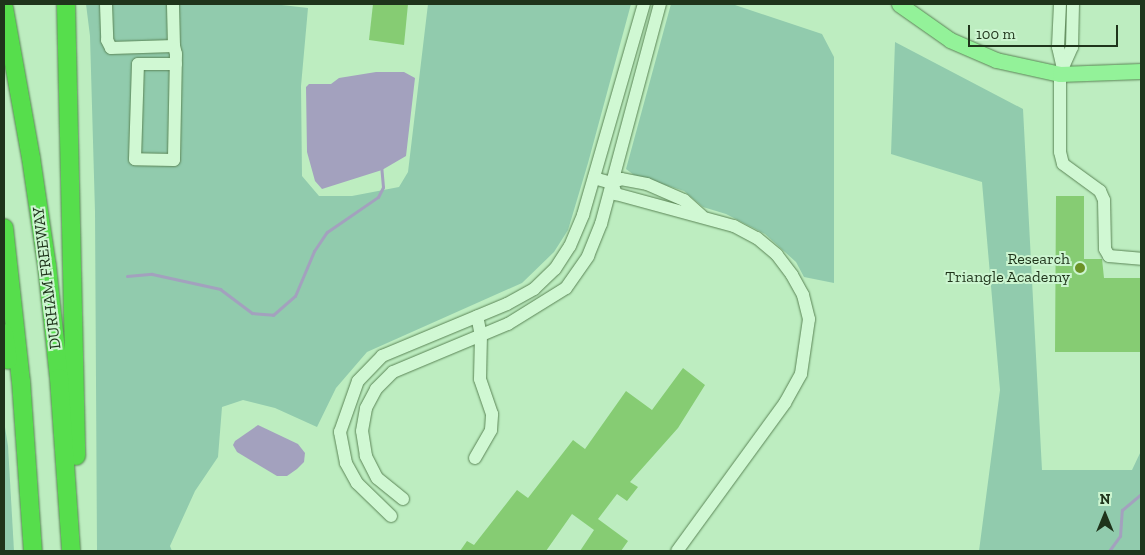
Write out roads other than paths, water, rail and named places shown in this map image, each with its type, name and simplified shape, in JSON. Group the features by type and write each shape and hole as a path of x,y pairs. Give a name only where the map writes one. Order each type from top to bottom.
{"highway":[{"path":"66,4 75,300 75,551"},
{"name":"DURHAM FREEWAY","path":"4,8 30,149 47,266 59,378 71,551"},
{"path":"4,228 30,489 33,551"},
{"path":"4,333 30,489"}],"main road":[{"path":"899,4 950,40 977,53 1016,66 1141,71"}],"street":[{"path":"106,4 107,40 111,48 174,46"},
{"path":"173,4 176,64 174,160 135,159 138,64 176,64"},
{"path":"403,499 377,478 366,456 362,431 366,408 376,389 394,372 481,336 533,311 566,288 588,256 612,183 660,4"},
{"path":"1060,4 1058,47 1061,69 1060,152 1063,164 1100,191 1104,200 1103,241 1109,256 1141,259"},
{"path":"1061,69 1072,47 1073,4"},
{"path":"391,516 357,483 346,463 340,432 346,407 358,381 382,356 477,316 534,289 555,269 570,246 594,178 642,9 657,17"},
{"path":"594,178 612,183 620,179 647,184 684,200 706,219"},
{"path":"612,183 616,194 734,226 757,238 778,255 803,295 809,320 808,346 801,374 785,403 677,551"},
{"path":"475,458 491,430 492,414 480,379 481,336 477,316"}],"water":[{"path":"376,72 404,72 415,78 406,156 382,170 322,189 315,181 307,152 306,87 309,84 331,84 339,78"},
{"path":"258,425 298,444 305,453 304,462 287,476 277,476 237,452 233,445 235,441"}],"waterway":[{"path":"127,276 152,274 220,289 252,313 273,315 295,296 314,251 327,232 378,197 383,187 381,166"},
{"path":"1109,551 1120,536 1122,510 1141,494"}],"place":[{"name":"Research Triangle Academy","path":"1080,268"}]}
